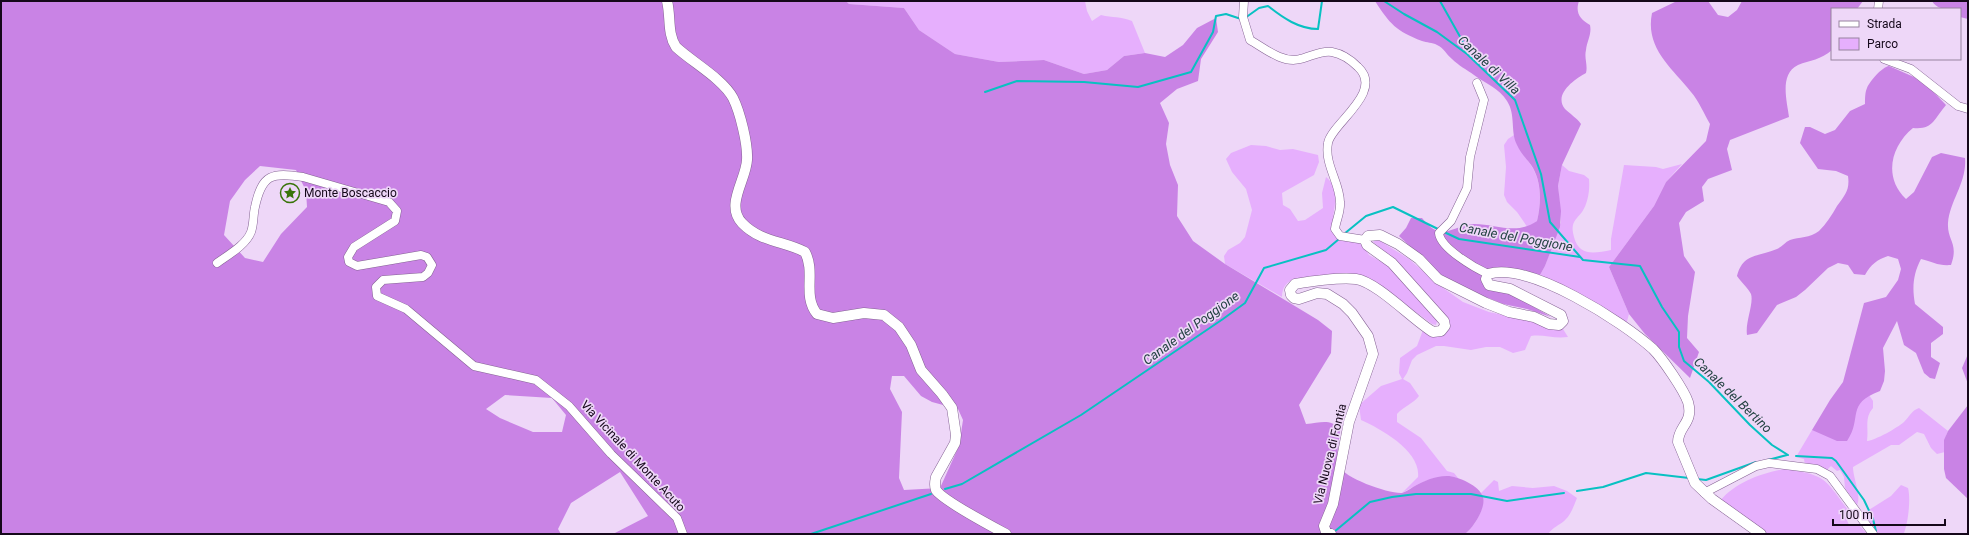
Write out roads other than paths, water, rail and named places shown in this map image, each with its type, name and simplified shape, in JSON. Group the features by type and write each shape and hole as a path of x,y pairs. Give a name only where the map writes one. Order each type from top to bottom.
{"street":[{"path":"667,1 670,31 672,40 676,47 723,84 735,104 747,153 746,169 735,202 741,222 760,236 781,244 796,247 805,252 810,267 811,306 817,314 832,318 864,314 884,315 899,327 911,345 921,370 952,408 956,434 955,443 936,477 935,483 937,490 970,514 1006,534"},
{"path":"1244,1 1243,17 1250,40 1274,55 1289,60 1298,60 1318,54 1332,52 1347,57 1365,75 1366,80 1359,102 1330,137 1328,152 1340,202 1336,229 1340,236 1365,240 1368,236 1375,234 1398,244 1419,259 1438,279 1486,303 1509,312 1534,317 1555,326 1563,321 1561,315 1523,294 1510,289 1488,285 1486,279 1488,274"},
{"path":"1887,60 1911,68 1958,106 1968,109"},
{"path":"1477,83 1484,100 1470,157 1467,188 1451,221 1439,233 1443,241 1457,254 1488,274"},
{"name":"Via Vicinale di Monte Acuto","path":"217,263 246,241 251,232 255,207 265,181 270,176 289,175 304,177 389,202 397,211 395,221 354,247 348,257 349,262 357,266 420,255 427,257 432,265 428,273 423,277 382,280 376,287 377,296 406,308 474,366 536,380 564,401 636,479 677,518 683,534"},
{"name":"Via Nuova di Fontia","path":"1331,534 1326,532 1324,526 1334,504 1349,422 1373,354 1368,336 1352,313 1343,304 1327,294 1316,293 1299,299 1294,298 1291,295 1290,290 1294,284 1357,279 1372,286 1433,332 1441,331 1445,326 1444,321 1404,276 1392,264 1367,245 1365,240"},
{"path":"1488,274 1494,272 1522,276 1548,284 1602,312 1653,350 1685,394 1688,404 1688,421 1678,436 1678,442 1695,483 1704,492 1761,534"},
{"path":"1704,492 1756,466 1769,463 1817,470 1830,476 1873,534"}],"waterway":[{"path":"1245,18 1259,8 1268,6 1279,15 1298,25 1311,29 1318,29 1322,1"},
{"name":"Canale del Bertino","path":"1384,1 1437,32 1467,54 1515,100 1541,174 1550,222 1583,260 1640,266 1662,307 1679,332 1679,347 1684,361 1709,382 1750,425 1772,445 1788,455"},
{"name":"Canale di Villa","path":"1440,1 1463,42 1466,53"},
{"path":"985,92 1017,81 1084,82 1138,87 1191,72 1213,32 1216,16 1226,14 1241,19"},
{"name":"Canale del Poggione","path":"1344,234 1366,216 1393,207 1440,230"},
{"name":"Canale del Poggione","path":"1444,232 1459,239 1580,257"},
{"name":"Canale del Poggione","path":"945,489 962,484 1081,415 1223,319 1245,303 1264,268 1326,250 1339,239"},
{"path":"1768,460 1787,455"},
{"path":"1796,456 1832,458 1836,461 1864,500 1873,519 1876,531"},
{"path":"1697,479 1706,480 1756,462"},
{"path":"1577,491 1603,487 1646,473 1689,478"},
{"path":"1334,532 1370,502 1392,497 1416,494 1471,494 1507,501 1564,493"},
{"name":"Canale del Poggione","path":"811,534 931,494"}],"place":[{"name":"Monte Boscaccio","path":"290,193"}]}
